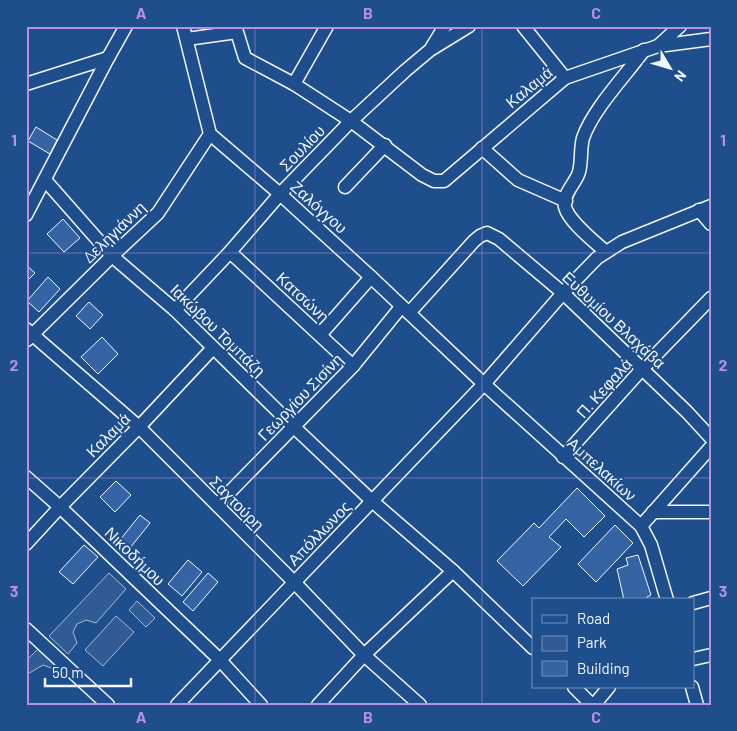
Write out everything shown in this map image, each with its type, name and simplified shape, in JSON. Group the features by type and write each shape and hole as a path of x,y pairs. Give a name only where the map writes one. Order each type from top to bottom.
{"street":[{"path":"26,215 126,26"},
{"path":"183,26 210,134"},
{"path":"294,84 327,26"},
{"path":"430,50 445,26"},
{"name":"Σουλίου","path":"175,310 230,252 280,194 352,120 430,50 469,26"},
{"path":"523,26 565,78"},
{"path":"658,46 680,26"},
{"path":"187,39 237,32 245,58 294,84 352,120 385,145 345,187"},
{"name":"Καλαμά","path":"385,145 422,175 434,181 444,180 565,78 658,46 711,39"},
{"path":"606,252 580,228 569,214 565,206 567,194 579,173 583,139 589,125 599,108 644,50"},
{"path":"26,84 108,57"},
{"name":"Ζαλόγγου","path":"210,134 280,194 371,277 484,384"},
{"name":"Δεληγιάννη","path":"28,335 158,213 210,134"},
{"path":"482,148 518,180 566,201"},
{"name":"Ιακώβου Τομπάζη","path":"45,180 112,256 175,310 372,501 453,571 532,647"},
{"path":"705,208 711,224"},
{"name":"Απόλλωνος","path":"177,705 484,384 597,258 622,242 705,208"},
{"name":"Ευθυμίου Βλαχάβα","path":"488,233 499,239 564,293 688,412 711,438"},
{"name":"Γεωργίου Σισίνη","path":"217,506 405,310 474,241 488,233"},
{"name":"Κατσώνη","path":"230,252 353,366"},
{"path":"320,335 371,277"},
{"name":"Π. Κεφαλά","path":"563,457 642,369 711,298"},
{"name":"Σαχτούρη","path":"28,335 139,427 364,655 420,705"},
{"name":"Καλαμά","path":"26,544 213,348"},
{"name":"Αμπελακίων","path":"484,384 641,526 651,545 666,598"},
{"path":"641,526 711,447"},
{"name":"Νικοδήμου","path":"26,477 60,507 220,660 261,705"},
{"path":"653,512 711,512"},
{"path":"318,705 364,655 453,571"},
{"path":"694,603 711,598"},
{"path":"26,629 108,705"},
{"path":"694,659 711,655"},
{"path":"575,688 593,705 608,688"},
{"path":"692,688 697,705"}],"green space":[{"path":"109,573 126,589 96,623 86,620 77,624 73,632 77,643 68,654 49,636"},
{"path":"137,601 155,618 146,627 129,610"},
{"path":"116,616 134,632 103,666 85,650"},
{"path":"42,645 59,660 51,668 43,665 26,675 26,661"}],"building":[{"path":"36,127 57,140 50,154 28,141"},
{"path":"63,219 80,238 64,252 47,234"},
{"path":"26,265 35,273 26,282"},
{"path":"48,277 60,289 39,312 27,301"},
{"path":"89,302 103,315 90,329 76,316"},
{"path":"102,337 118,354 98,374 81,357"},
{"path":"116,481 131,495 115,512 100,497"},
{"path":"577,488 605,516 584,537 566,519 549,537 561,547 523,586 497,561 534,523 539,528"},
{"path":"140,515 150,523 130,548 120,540"},
{"path":"615,525 633,543 596,582 578,564"},
{"path":"84,545 98,557 73,584 59,572"},
{"path":"638,555 651,595 647,598 624,598 617,569 628,565 626,558"},
{"path":"188,560 202,572 182,596 168,584"},
{"path":"208,573 218,582 193,611 183,602"}]}
